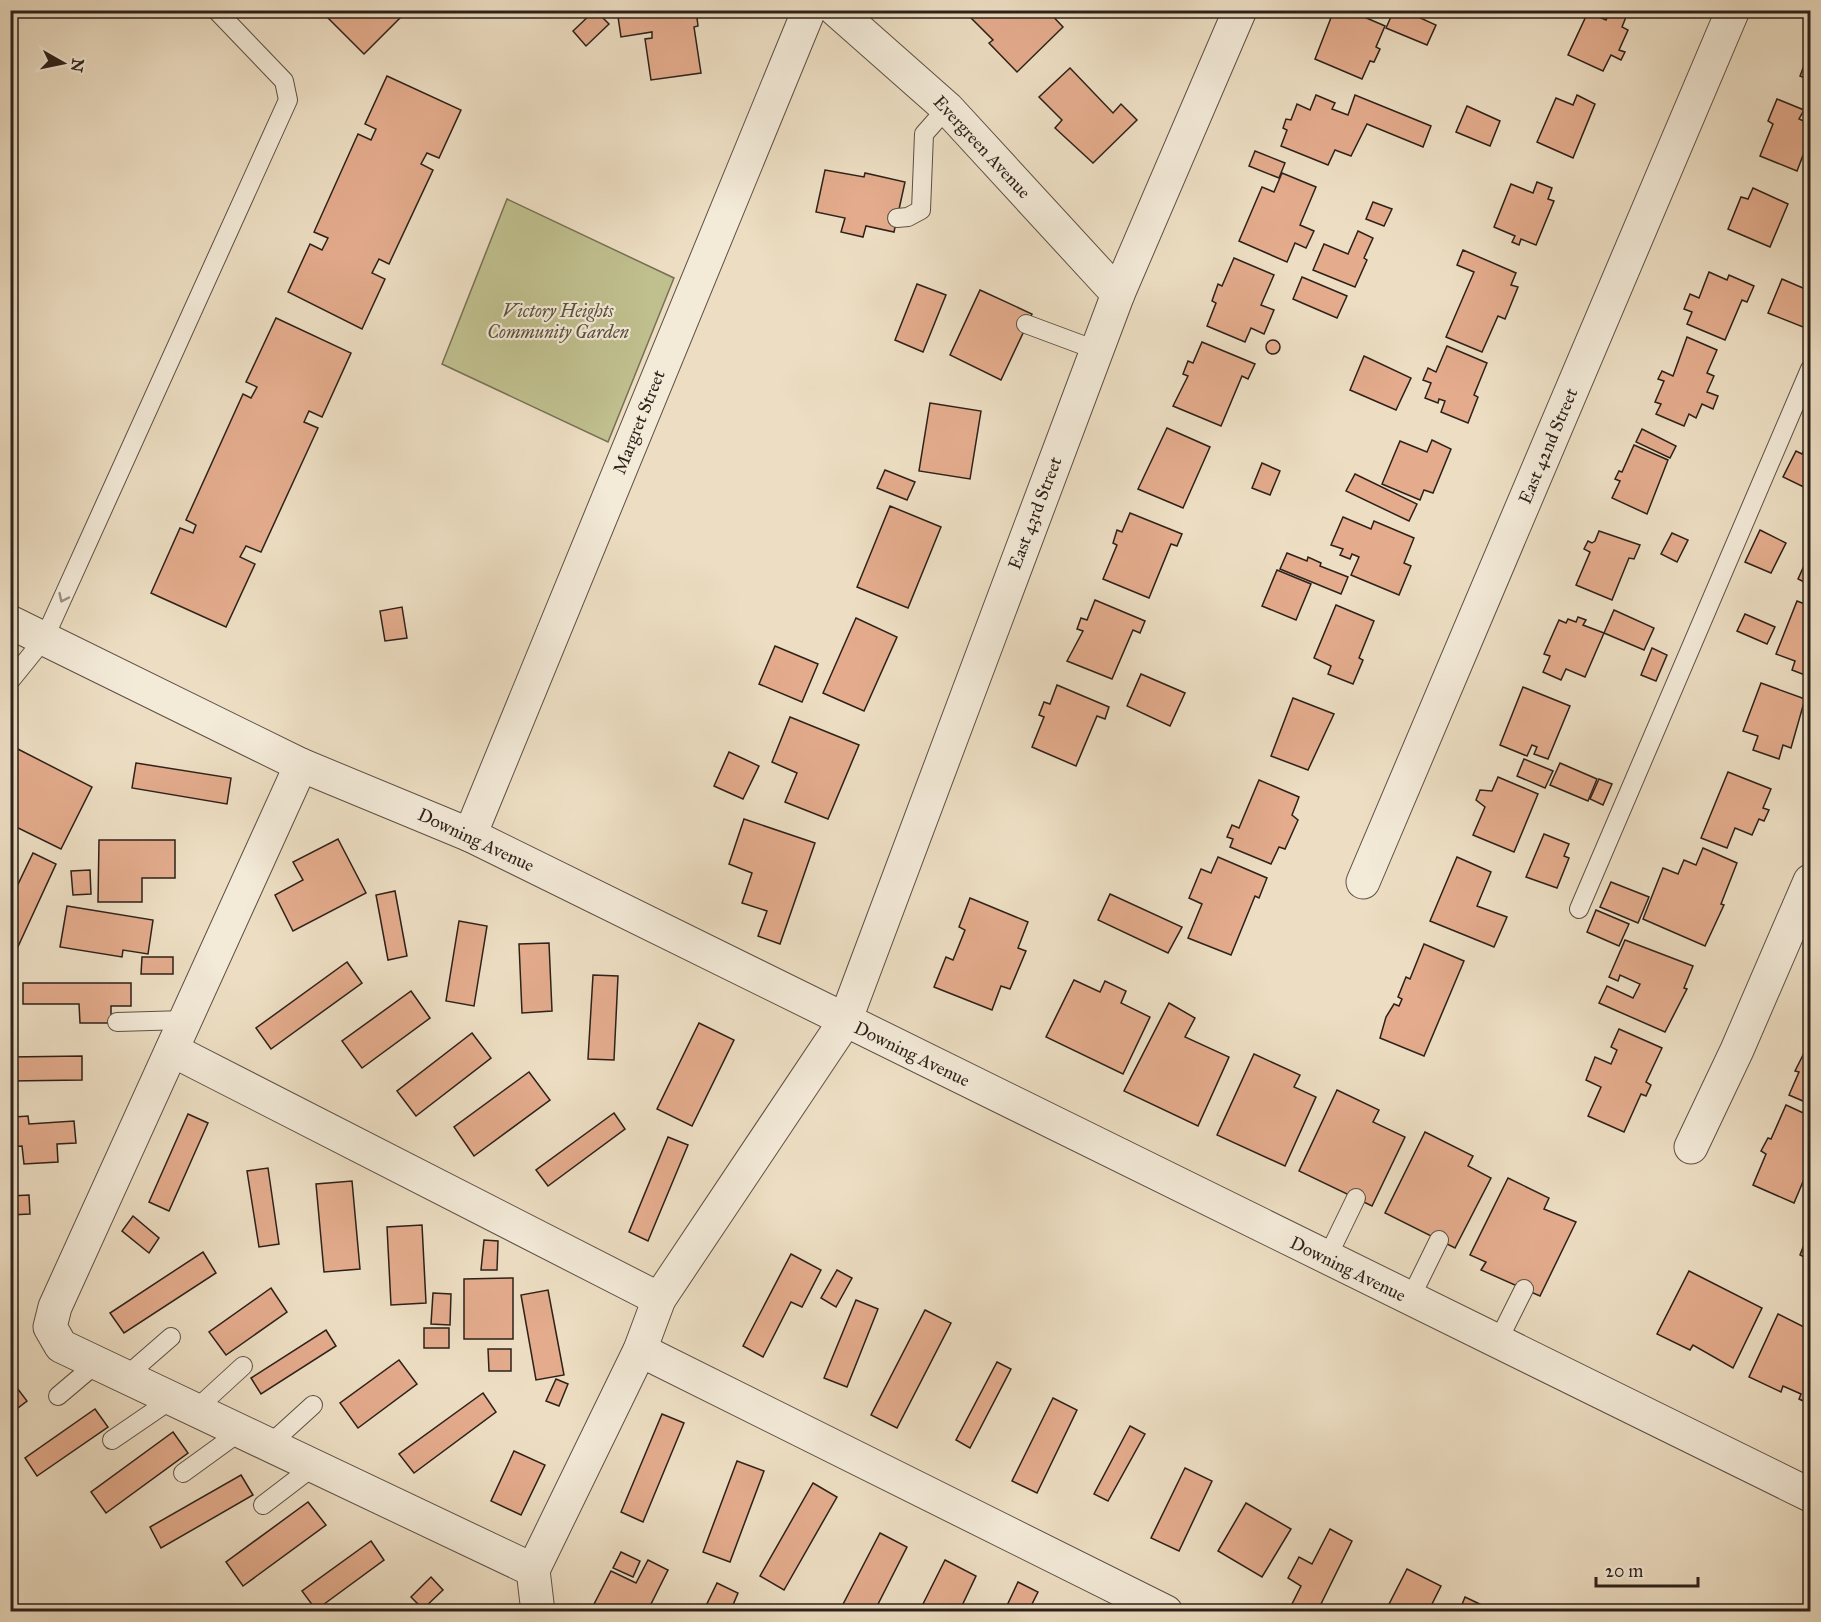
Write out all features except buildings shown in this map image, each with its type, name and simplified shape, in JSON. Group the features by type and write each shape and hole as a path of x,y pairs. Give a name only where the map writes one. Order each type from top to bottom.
{"street":[{"name":"Margret Street","path":"470,835 809,10"},
{"name":"Evergreen Avenue","path":"836,10 947,108 1118,294"},
{"name":"East 43rd Street","path":"533,1570 640,1350 659,1299 845,1021 1096,350 1240,10"},
{"name":"East 42nd Street","path":"1363,882 1733,10"},
{"name":"Downing Avenue","path":"10,622 301,765 470,835 1810,1495"},
{"path":"301,765 55,1307 50,1327 61,1346 533,1570 538,1611"},
{"path":"1690,1147 1737,1050 1810,881"},
{"path":"171,1050 659,1299"},
{"path":"640,1350 1166,1611"}],"lane":[{"path":"10,681 44,639 288,100 284,81 216,10"},
{"path":"897,218 908,217 921,210 924,134 947,108"},
{"path":"1026,324 1096,350"},
{"path":"1579,909 1810,369"},
{"path":"117,1022 186,1020"},
{"path":"1327,1258 1356,1198"},
{"path":"1410,1299 1439,1240"},
{"path":"1498,1341 1524,1289"},
{"path":"58,1396 171,1337"},
{"path":"112,1440 184,1404 243,1366"},
{"path":"183,1473 255,1438 313,1404"},
{"path":"263,1505 314,1466"}],"green space":[{"name":"Victory Heights Community Garden","path":"507,199 674,278 608,442 442,364"}]}
